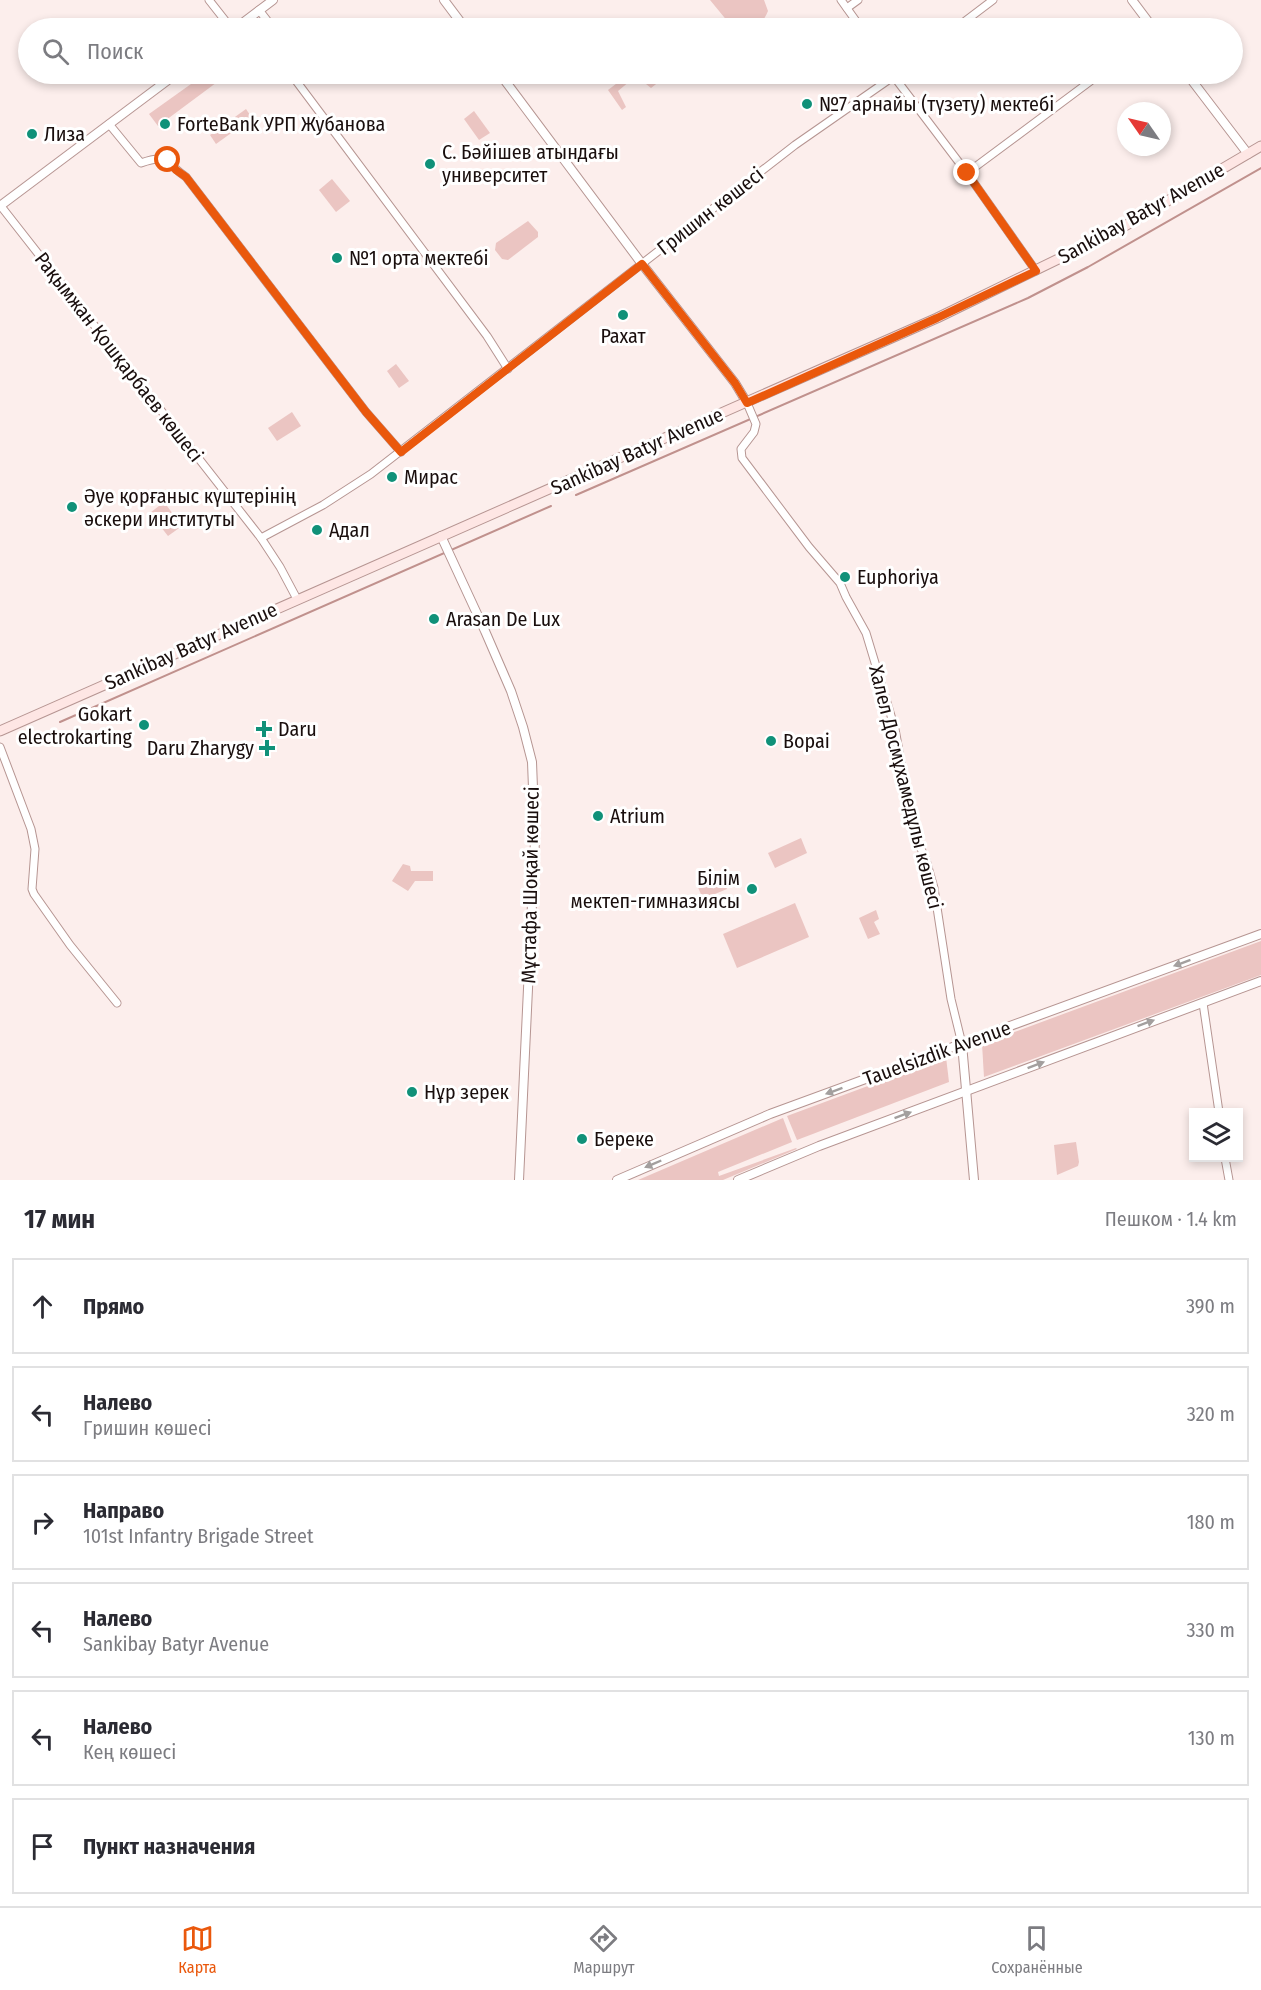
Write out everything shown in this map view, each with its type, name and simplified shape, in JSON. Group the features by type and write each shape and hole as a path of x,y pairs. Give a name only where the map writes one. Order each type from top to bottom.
{"main road":[{"name":"Sankibay Batyr Avenue","path":"0,731 297,599 749,407 1118,230 1261,146"}],"street":[{"path":"209,0 224,18"},
{"path":"247,18 273,0"},
{"path":"444,0 458,18"},
{"path":"841,0 854,18"},
{"path":"847,8 858,0"},
{"path":"969,18 993,0"},
{"path":"1132,0 1146,18"},
{"path":"259,10 265,18"},
{"path":"0,206 163,84"},
{"path":"298,84 487,336 508,369"},
{"path":"507,84 642,264 735,383 749,407"},
{"name":"Гришин көшесі","path":"261,538 323,505 371,474 795,145 881,84"},
{"path":"902,84 1036,271"},
{"path":"967,173 1087,84"},
{"path":"1195,84 1248,154"},
{"path":"109,124 141,164 158,159 168,160 186,177 366,412 401,452"},
{"name":"Рақымжан Қошқарбаев көшесі","path":"0,206 261,538 297,599"},
{"name":"Халел Досмұхамедұлы көшесі","path":"749,407 756,424 754,432 741,449 742,458 809,547 840,583 866,633 896,729 914,833 926,860 934,888 951,999 962,1044 974,1180"},
{"name":"Мұстафа Шоқай көшесі","path":"441,537 511,691 532,762 535,840 519,1180"},
{"path":"0,747 31,829 35,849 32,889 34,894 70,945 117,1003"},
{"name":"Tauelsizdik Avenue","path":"617,1180 770,1114 1261,934"},
{"path":"738,1180 819,1146 1261,981"},
{"path":"1203,1003 1218,1108"},
{"path":"1226,1162 1229,1180"}],"shaded area":[{"path":"710,0 764,0 768,11 764,18 725,18"},
{"path":"191,84 215,84 158,126 149,114"},
{"path":"616,84 626,84 618,91 626,107 622,110 608,90"},
{"path":"246,109 252,118 216,144 210,135"},
{"path":"474,111 490,133 479,140 464,119"},
{"path":"332,179 350,201 336,212 319,190"},
{"path":"528,221 538,232 538,237 508,260 502,259 495,250 496,243"},
{"path":"396,364 409,381 399,388 387,371"},
{"path":"292,412 301,426 277,441 268,428"},
{"path":"164,502 182,526 168,536 150,513"},
{"path":"801,838 807,853 775,868 768,853"},
{"path":"403,864 410,866 411,871 433,871 433,881 415,881 408,891 392,881"},
{"path":"721,875 727,889 703,899 697,885"},
{"path":"795,903 809,937 737,968 723,934"},
{"path":"876,910 879,919 874,922 880,934 868,939 859,918"},
{"path":"1261,941 1261,975 984,1077 982,1044"},
{"path":"946,1057 949,1082 797,1140 787,1116"},
{"path":"783,1118 792,1142 718,1172 719,1176 797,1149 723,1180 638,1180"},
{"path":"1076,1142 1078,1166 1057,1175 1054,1145"}],"waterway":[{"path":"576,495 1028,298 1088,267 1261,168"},
{"path":"60,722 551,506"}],"place":[{"name":"№7 арнайы (түзету) мектебі","path":"807,104"},
{"name":"ForteBank УРП Жубанова","path":"165,124"},
{"name":"Лиза","path":"32,134"},
{"name":"С. Бәйішев атындағы университет","path":"430,164"},
{"name":"№1 орта мектебі","path":"337,258"},
{"name":"Рахат","path":"623,315"},
{"name":"Мирас","path":"392,477"},
{"name":"Әуе қорғаныс күштерінің әскери институты","path":"72,507"},
{"name":"Адал","path":"317,530"},
{"name":"Euphoriya","path":"845,577"},
{"name":"Arasan De Lux","path":"434,619"},
{"name":"Gokart electrokarting","path":"144,725"},
{"name":"Daru","path":"264,729"},
{"name":"Bopai","path":"771,741"},
{"name":"Daru Zharygy","path":"267,748"},
{"name":"Atrium","path":"598,816"},
{"name":"Білім мектеп-гимназиясы","path":"752,889"},
{"name":"Нұр зерек","path":"412,1092"},
{"name":"Береке","path":"582,1139"}],"route":[{"path":"168,160 186,177 366,412 401,452 642,264 735,383 747,403 1036,271 967,173"}]}
